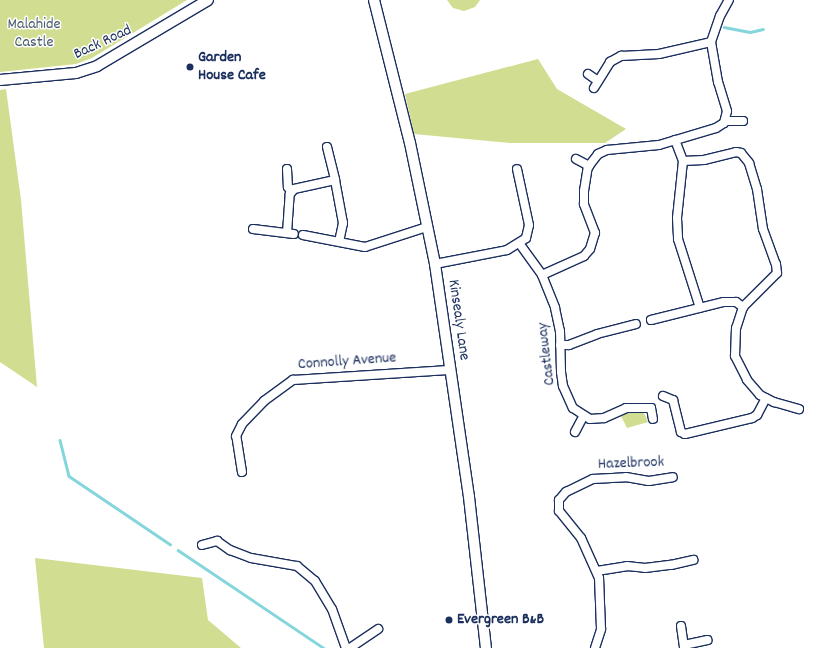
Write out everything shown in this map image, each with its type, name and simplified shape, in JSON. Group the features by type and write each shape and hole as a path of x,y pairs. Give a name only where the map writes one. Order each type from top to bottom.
{"street":[{"name":"Back Road","path":"0,80 76,73 97,66 208,0"},
{"name":"Kinsealy Lane","path":"374,0 408,136 435,264 469,501 486,648"},
{"path":"725,121 727,111 718,82 711,42 720,16 729,0"},
{"path":"588,74 596,84 610,62 621,56 659,54 711,42"},
{"path":"542,275 584,256 594,242 592,224 584,204 585,181 589,166 598,154 607,150 631,149 659,145 716,128 725,121 743,121"},
{"path":"675,140 683,161 677,218 678,239 700,308"},
{"path":"328,147 343,223 339,242"},
{"path":"683,161 704,160 736,152 741,153 749,163 757,189 763,229 776,264 777,273 744,307 736,328 735,356 747,380 766,398 799,409"},
{"path":"576,159 589,166"},
{"path":"253,229 291,234 292,192 288,187 287,169"},
{"path":"435,264 507,250 520,243 529,233 529,225 517,169"},
{"path":"292,192 294,189 335,180"},
{"path":"303,235 365,247 427,227"},
{"name":"Castleway","path":"520,243 542,275 555,308 563,386 573,408 583,417"},
{"path":"651,320 731,301 744,307"},
{"path":"560,345 569,345 597,334 636,324"},
{"name":"Connolly Avenue","path":"242,472 236,436 242,424 264,401 293,380 449,370"},
{"path":"663,396 673,400 681,432 685,434 752,418 757,415 766,398"},
{"path":"575,432 583,417 590,420 604,418 626,408 651,408 653,419"},
{"name":"Hazelbrook","path":"595,648 601,629 602,606 597,571 581,538 559,511 559,500 566,492 592,479 661,474 673,476"},
{"path":"202,545 217,541 230,550 251,558 297,566 315,581 332,609 346,648"},
{"path":"597,571 627,566 644,568 671,565 693,560"},
{"path":"681,626 684,646 707,640"},
{"path":"350,648 378,630"}],"green space":[{"name":"Malahide Castle","path":"0,0 187,0 92,58 76,64 0,72"},
{"path":"447,0 480,0 475,7 464,11 453,8"},
{"path":"538,59 557,89 626,129 605,143 511,143 414,134 405,94"},
{"path":"6,89 21,200 37,387 0,362 0,90"},
{"path":"630,411 644,413 648,422 627,428 620,414"},
{"path":"35,558 202,578 208,620 241,648 44,648"}],"waterway":[{"path":"724,27 750,32 763,29"},
{"path":"60,440 69,476 170,544"},
{"path":"178,550 324,648"}],"place":[{"name":"Garden House Cafe","path":"190,67"},
{"name":"Evergreen B&B","path":"449,620"}]}
